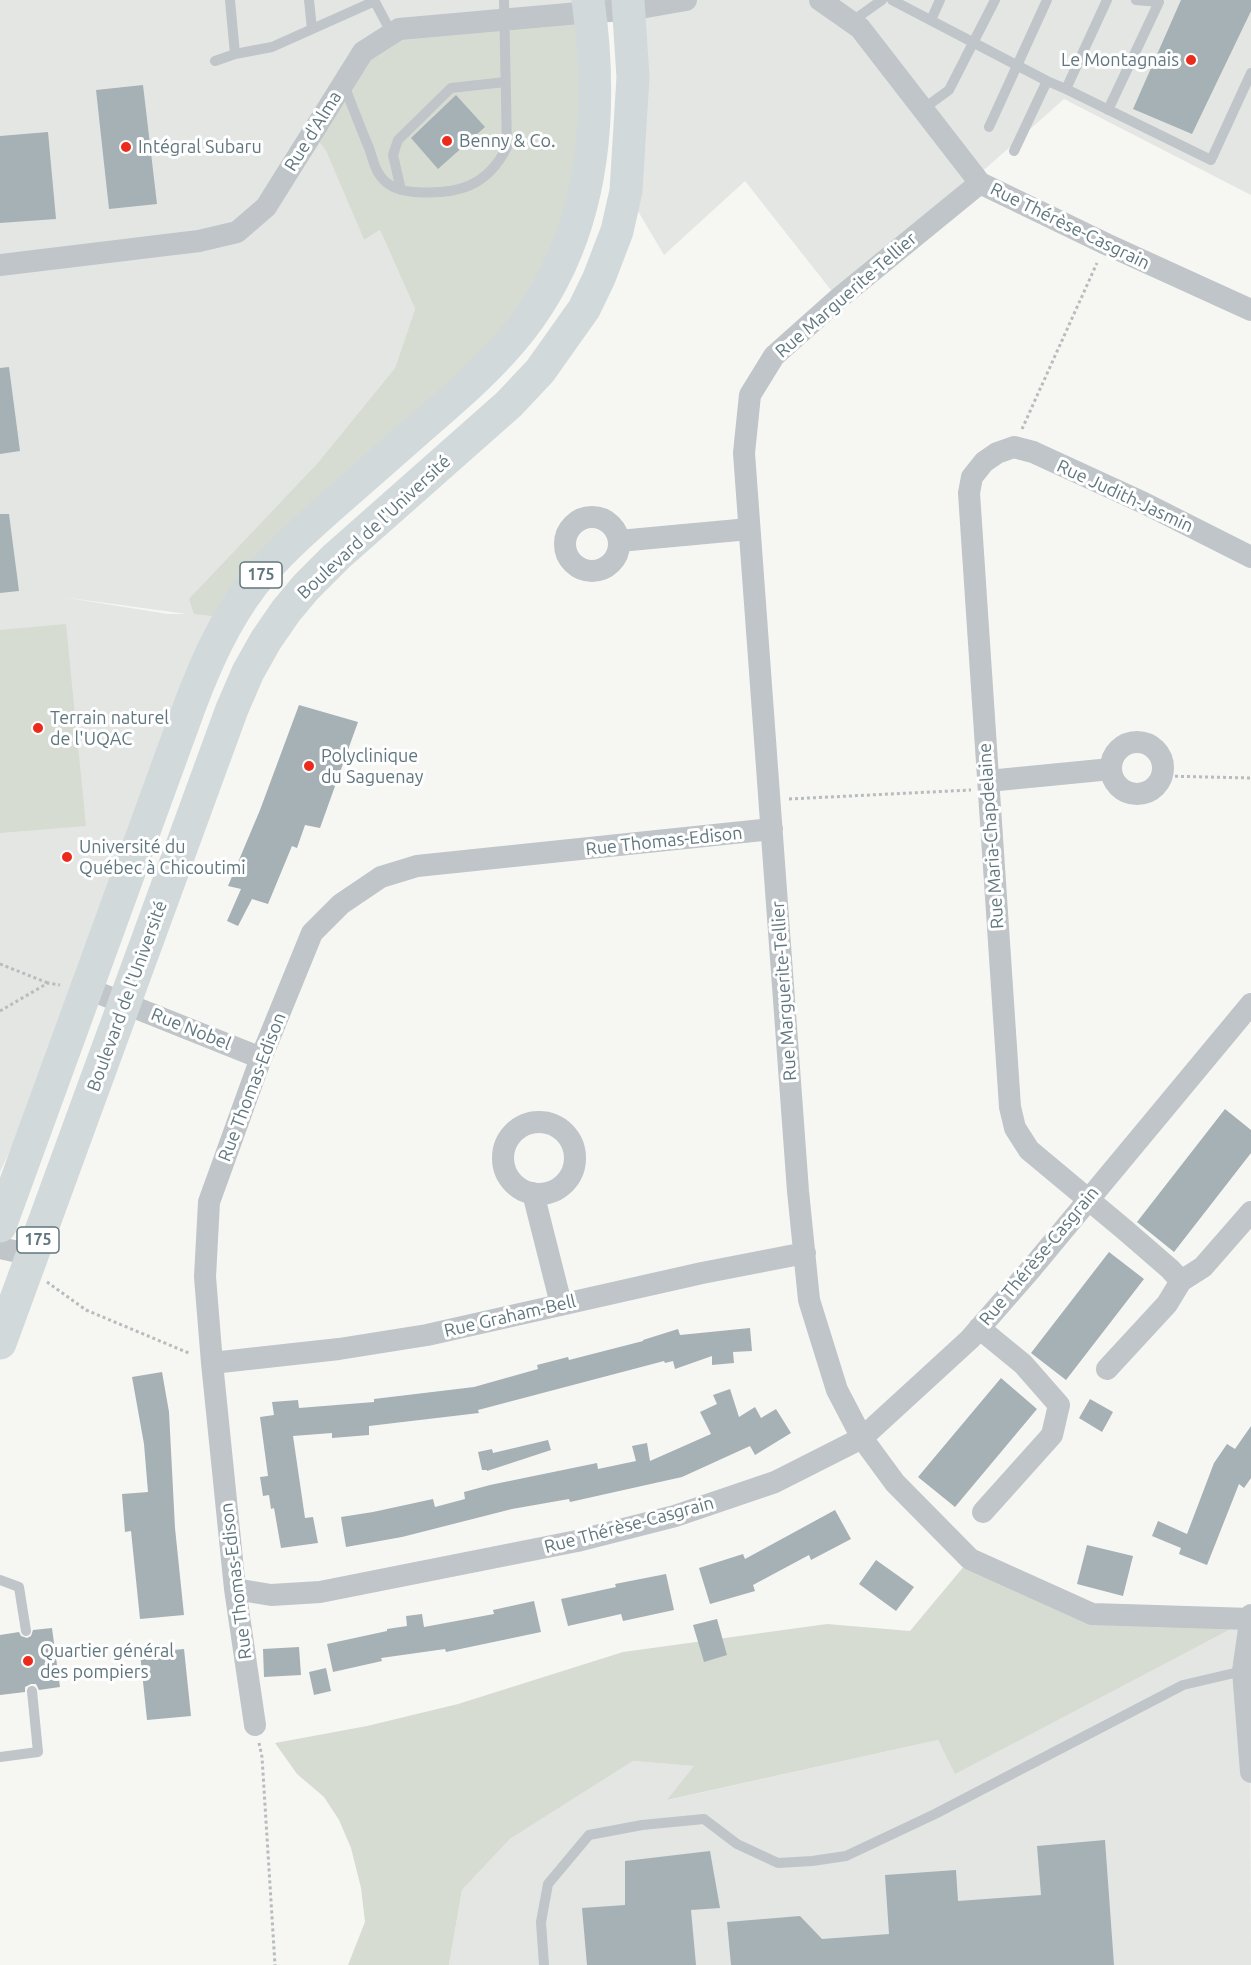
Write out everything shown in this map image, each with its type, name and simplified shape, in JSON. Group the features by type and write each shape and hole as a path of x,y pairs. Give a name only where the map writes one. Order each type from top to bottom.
{"main road":[{"name":"Boulevard de l'Université","path":"0,1343 232,709 248,672 285,610 336,557 509,404 540,371 584,309 599,278 617,231 626,191 633,77 628,5"},
{"name":"175","path":"2,1213 202,672 230,618 253,585 308,527 472,383 498,356 522,328 542,298 559,266 574,231 586,189 594,130 595,70 589,6"}],"street":[{"path":"628,5 686,0"},
{"name":"Rue Thérèse-Casgrain","path":"820,0 860,28 980,183 1251,310"},
{"name":"Rue d'Alma","path":"0,265 199,241 237,232 266,207 363,52 399,29 503,10 628,5"},
{"name":"Rue Marguerite-Tellier","path":"980,183 838,298 774,356 750,395 744,453 749,530 798,1191 809,1300 837,1390 862,1438 895,1483 970,1559 1092,1614 1250,1617"},
{"name":"Rue Judith-Jasmin","path":"1006,450 1033,452 1144,503 1251,557"},
{"name":"Rue Maria-Chapdelaine","path":"1006,450 984,462 972,477 969,493 1010,1107 1015,1128 1029,1150 1170,1269 1181,1281"},
{"path":"619,541 749,530"},
{"path":"1144,742 1158,752 1162,759 1162,776 1152,790 1143,794 1134,794 1118,786 1111,769 1111,761 1120,747 1128,743 1144,742"},
{"path":"988,785 1111,769"},
{"name":"Rue Thomas-Edison","path":"255,1725 235,1589 212,1363 205,1277 209,1202 261,1058 312,933 341,904 381,877 417,866 772,829"},
{"name":"Rue Nobel","path":"86,988 261,1058"},
{"name":"Rue Thérèse-Casgrain","path":"235,1589 271,1595 320,1592 577,1541 675,1516 775,1482 862,1438 970,1339 1251,1004"},
{"path":"533,1193 561,1305"},
{"path":"1107,1369 1167,1304 1181,1281 1203,1267 1251,1212"},
{"path":"2,1213 44,1224"},
{"path":"0,1248 30,1262"},
{"name":"Rue Graham-Bell","path":"212,1363 339,1349 427,1335 805,1252"},
{"path":"979,1328 1023,1364 1059,1405 1052,1435 983,1512"},
{"path":"1250,1617 1243,1671 1251,1772"}],"lane":[{"path":"230,0 235,54"},
{"path":"309,0 312,29"},
{"path":"851,22 882,0"},
{"path":"892,0 1017,66 1211,160 1251,73"},
{"path":"931,20 940,0"},
{"path":"923,109 949,90 995,0"},
{"path":"989,127 1047,0"},
{"path":"1066,89 1107,0"},
{"path":"1108,110 1159,2 1136,0"},
{"path":"215,61 235,54 272,47 374,1 392,34"},
{"path":"343,83 379,174 390,186 401,190 427,193 450,192 465,187 485,176 498,164 507,147 503,10"},
{"path":"1014,151 1047,81"},
{"path":"401,190 393,155 398,140 451,88 505,82"},
{"path":"0,1580 20,1587 26,1631"},
{"path":"544,1965 541,1922 548,1884 589,1835 642,1825 704,1819 738,1844 778,1863 812,1862 846,1856 935,1814 1183,1684 1243,1671"},
{"path":"0,1756 38,1752 32,1691"}],"path":[{"path":"1006,450 1106,244"},
{"path":"1162,776 1251,778"},
{"path":"769,800 988,785"},
{"path":"0,964 48,983 86,988"},
{"path":"0,1011 48,983"},
{"path":"30,1262 86,1310 212,1363"},
{"path":"255,1725 262,1757 275,1965"}],"shaded area":[{"path":"0,0 1251,0 1251,195 1064,99 838,299 745,181 664,255 626,191 628,10 312,133 326,151 364,240 380,230 415,309 395,368 315,466 230,618 86,988 0,1172","holes":["62,597 187,614 168,614"]},
{"path":"590,12 594,130 542,298 230,618 194,614 189,599 315,466 395,368 415,309 380,230 364,240 326,151 312,133 363,52 399,29"},
{"name":"Terrain naturel de l'UQAC","path":"66,624 86,826 0,833 0,630"},
{"path":"970,1559 1092,1614 1250,1619 955,1774 938,1740 667,1800 694,1766 633,1761 510,1839 462,1890 449,1965 348,1965 365,1922 361,1888 351,1848 339,1820 324,1797 297,1774 275,1743 367,1726 458,1704 623,1652 827,1624 910,1631"},
{"path":"1250,1619 1251,1965 449,1965 462,1890 510,1839 633,1761 695,1766 668,1800 938,1740 955,1773"}],"building":[{"name":"Le Montagnais","path":"1181,0 1251,0 1251,11 1192,134 1133,109"},
{"name":"Intégral Subaru","path":"143,85 157,204 109,209 96,90"},
{"path":"456,95 485,127 438,169 411,138"},
{"path":"48,132 56,219 0,223 0,136"},
{"path":"9,367 20,451 0,454 0,368"},
{"path":"0,514 9,514 19,591 0,593"},
{"name":"Polyclinique du Saguenay","path":"299,705 358,722 320,828 305,825 297,848 292,846 268,904 252,899 238,926 227,921 241,889 228,886 260,810"},
{"path":"1225,1109 1251,1130 1251,1153 1174,1252 1137,1222"},
{"path":"1109,1252 1144,1279 1066,1380 1031,1353"},
{"path":"750,1328 752,1351 733,1352 734,1363 712,1365 712,1356 675,1369 673,1361 665,1363 664,1361 478,1410 479,1413 369,1426 369,1435 332,1438 332,1433 293,1436 305,1518 313,1517 318,1543 281,1548 274,1508 271,1509 269,1495 263,1496 260,1477 268,1476 260,1417 274,1415 272,1402 298,1400 299,1408 374,1402 374,1399 474,1387 538,1369 537,1365 568,1357 569,1360 643,1341 678,1329 680,1335"},
{"path":"162,1372 169,1412 175,1528 184,1615 140,1619 131,1531 125,1532 122,1494 148,1492 144,1444 132,1377"},
{"path":"1001,1378 1037,1409 955,1507 918,1477"},
{"path":"730,1389 739,1417 755,1407 761,1418 776,1409 791,1433 755,1455 750,1446 682,1477 570,1502 569,1499 512,1509 402,1537 346,1547 341,1517 433,1499 435,1507 465,1499 464,1492 490,1485 597,1463 598,1469 636,1461 632,1446 647,1443 650,1461 711,1434 700,1412 717,1404 713,1395"},
{"path":"1090,1399 1113,1412 1102,1432 1079,1418"},
{"path":"1251,1426 1251,1478 1244,1488 1239,1484 1207,1565 1179,1554 1181,1548 1152,1536 1158,1521 1187,1534 1214,1463 1227,1444 1235,1449"},
{"path":"548,1440 551,1450 487,1471 482,1470 478,1452 492,1449 493,1453"},
{"path":"835,1510 851,1539 811,1560 809,1555 753,1585 755,1591 710,1604 699,1568 743,1554 745,1559"},
{"path":"1087,1545 1133,1556 1123,1596 1077,1584"},
{"path":"876,1560 914,1587 896,1611 859,1584"},
{"path":"666,1574 674,1610 623,1621 621,1614 568,1626 561,1599 616,1587 615,1584"},
{"path":"534,1601 541,1632 446,1652 445,1649 381,1658 382,1661 333,1672 327,1644 407,1626 406,1616 422,1614 424,1627 494,1614 493,1610"},
{"path":"717,1619 727,1655 704,1662 693,1625"},
{"name":"Quartier général des pompiers","path":"52,1628 60,1687 39,1690 36,1684 31,1684 25,1687 25,1692 0,1695 0,1635 19,1632 21,1636 27,1638 31,1636 33,1630"},
{"path":"299,1647 301,1675 264,1677 263,1649"},
{"path":"184,1649 191,1716 147,1720 140,1653"},
{"path":"326,1668 331,1691 314,1695 309,1672"},
{"path":"1105,1840 1114,1965 731,1965 727,1922 800,1916 822,1939 889,1934 885,1875 956,1870 958,1901 1041,1895 1037,1846"},
{"path":"710,1851 720,1908 691,1910 696,1965 587,1965 582,1908 625,1905 625,1861"}],"place":[{"name":"Le Montagnais","path":"1191,60"},
{"name":"Benny & Co.","path":"447,141"},
{"name":"Intégral Subaru","path":"126,147"},
{"name":"Terrain naturel de l'UQAC","path":"38,728"},
{"name":"Polyclinique du Saguenay","path":"309,766"},
{"name":"Université du Québec à Chicoutimi","path":"67,857"},
{"name":"Quartier général des pompiers","path":"28,1661"}]}
